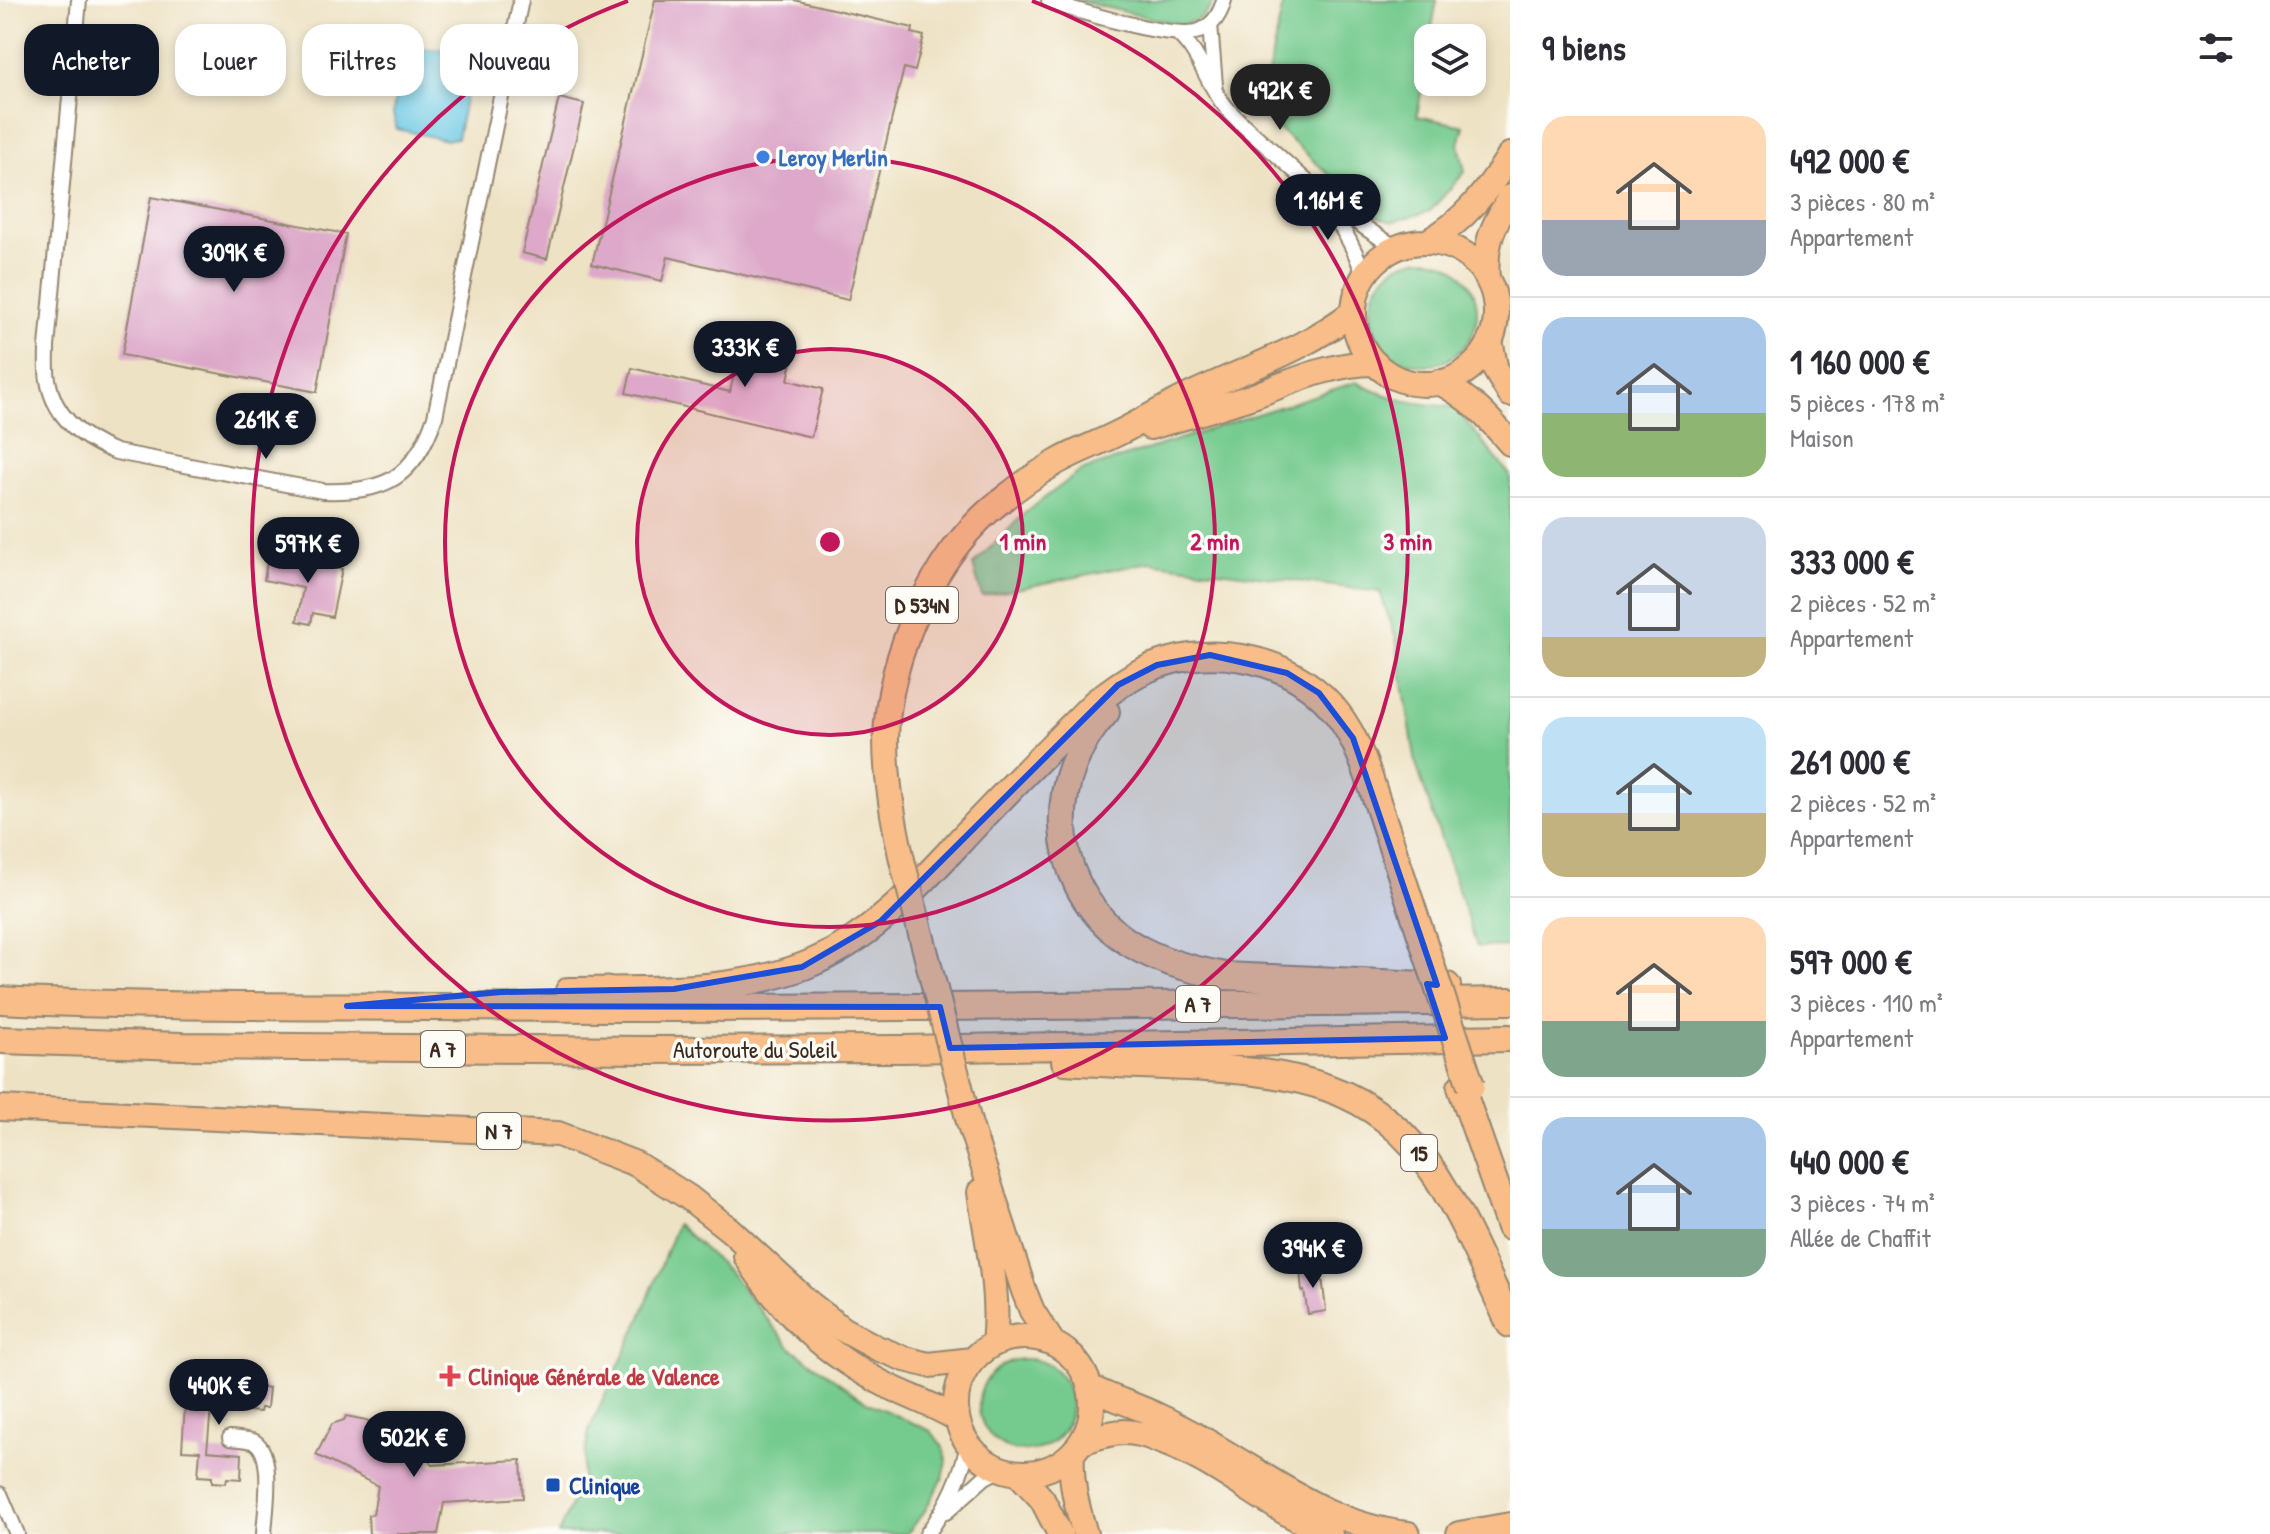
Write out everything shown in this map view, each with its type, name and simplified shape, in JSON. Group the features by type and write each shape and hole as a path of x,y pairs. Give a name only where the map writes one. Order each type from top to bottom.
{"highway":[{"path":"347,1006 501,992 674,989 737,983 802,967 833,954 881,921 1095,703 1118,685 1139,672 1174,659 1210,655 1248,658 1287,673 1319,693 1344,723 1360,753 1510,1227"},
{"path":"1419,944 1353,767 1327,720 1291,688 1235,668 1188,668 1132,691 1104,714 1081,744 1067,779 1062,811 1064,840 1080,890 1101,919 1128,942 1190,970 1225,976 1510,990"},
{"name":"Autoroute du Soleil","path":"0,1000 180,1005 871,1008 1510,1001"},
{"name":"Autoroute du Soleil","path":"0,1040 182,1046 902,1049 1510,1038"},
{"name":"15","path":"902,1049 1249,1070 1302,1079 1343,1093 1394,1128 1417,1150 1437,1177 1468,1233 1510,1324"},
{"path":"1466,1086 1510,1179"}],"main road":[{"path":"1427,242 1461,219 1489,187 1510,155"},
{"path":"1487,278 1467,256 1441,244 1411,243 1384,255 1359,288 1354,311 1356,330 1363,348 1389,374 1422,384 1439,382 1464,372 1484,352 1495,325 1496,309 1487,278 1486,251 1489,236 1510,197"},
{"name":"D 534N","path":"1052,1342 1032,1311 1024,1291 969,1122 902,860 888,783 886,737 901,653 947,559 972,527 999,502 1058,461 1183,399 1302,346 1354,311"},
{"path":"1490,340 1496,371 1510,394"},
{"name":"D 534N","path":"1112,436 1189,417 1325,370 1375,363"},
{"path":"1439,382 1475,404 1510,443"},
{"name":"N 7","path":"0,1108 558,1134 636,1164 688,1197 842,1329 877,1348 929,1365 972,1360"},
{"name":"D 534N","path":"969,1122 995,1292 994,1343"},
{"name":"N 7","path":"730,1230 763,1282 801,1327 830,1351 889,1387 957,1419"},
{"path":"1060,1534 1042,1499 1009,1471 977,1454 957,1419 956,1398 961,1378 972,1360 994,1343 1013,1337 1033,1337 1052,1342 1069,1353 1082,1368 1090,1387 1093,1406 1090,1425 1077,1448 1071,1472 1085,1534"},
{"path":"1090,1387 1157,1415 1199,1437 1308,1503 1355,1522 1394,1533"},
{"path":"1009,1471 1033,1473 1047,1469 1077,1448 1105,1434 1124,1432 1143,1435 1185,1450 1300,1521 1330,1534"},
{"path":"1459,1534 1510,1525"}],"street":[{"path":"79,0 47,347 48,381 54,401 68,424 88,439 116,452 323,491 349,492 373,488 405,471 427,441 435,417 521,0"},
{"path":"1049,0 1058,5 1178,34 1198,32 1210,24 1219,14 1224,0"},
{"path":"1210,24 1215,89"},
{"path":"1178,34 1194,53 1224,105 1241,122 1321,194 1397,248"},
{"path":"1321,194 1348,236 1364,278"},
{"path":"230,1438 253,1441 264,1451 267,1469 264,1534"},
{"path":"927,1534 939,1518 961,1472 968,1443"},
{"path":"939,1518 985,1477 1009,1471"},
{"path":"0,1494 17,1534"}],"highlighted area":[{"path":"1210,655 1287,673 1319,693 1353,738 1437,985 1427,984 1445,1038 950,1048 940,1007 347,1006 501,992 674,989 802,967 881,921 1118,685 1157,665"}],"green space":[{"path":"1074,0 1214,0 1201,17 1181,25"},
{"path":"1284,0 1437,0 1433,24 1414,24 1414,96 1420,96 1417,116 1464,126 1459,144 1465,172 1430,211 1392,222 1375,216 1272,123 1266,83"},
{"path":"1424,259 1444,263 1462,274 1473,292 1477,312 1473,332 1462,350 1444,361 1424,365 1404,361 1386,350 1375,332 1371,312 1375,292 1386,274 1404,263"},
{"path":"1356,382 1404,400 1454,407 1510,475 1510,946 1477,947 1416,764 1396,639 1380,592 1149,562 982,596 973,565 1027,511 1081,471"},
{"path":"677,1224 729,1272 790,1347 866,1402 931,1431 943,1447 947,1461 943,1478 924,1512 907,1534 558,1534 581,1482 589,1430 639,1322"},
{"path":"1016,1359 1034,1359 1051,1366 1064,1379 1071,1405 1064,1431 1051,1444 1034,1451 1016,1451 999,1444 986,1431 979,1414 979,1396 986,1379 999,1366"}],"water":[{"path":"424,49 440,50 440,96 466,96 457,138 446,140 397,129 393,114 395,96 424,96"}],"building":[{"name":"Leroy Merlin","path":"655,0 794,0 913,28 912,33 924,36 915,71 904,68 848,300 668,257 662,281 592,264"},
{"path":"559,98 584,104 547,259 522,253"},
{"path":"151,197 346,234 317,392 122,355"},
{"path":"744,331 796,343 788,380 823,389 811,437 626,393 632,368 730,392"},
{"path":"275,556 342,569 332,617 313,613 311,624 297,621 303,588 264,580 267,562 274,563"},
{"path":"1321,1268 1326,1311 1308,1314 1300,1270"},
{"path":"204,1382 269,1388 267,1408 261,1408 260,1412 211,1408 207,1451 242,1454 241,1479 227,1478 226,1483 212,1482 212,1477 198,1476 200,1451 182,1450 185,1406 207,1408 202,1407"},
{"path":"346,1416 366,1420 390,1431 385,1431 378,1447 401,1459 418,1451 427,1454 432,1465 521,1460 523,1498 444,1503 438,1534 369,1534 368,1515 373,1514 378,1486 316,1455 332,1424 344,1420"}],"place":[{"name":"Leroy Merlin","path":"763,157"},
{"name":"Clinique Générale de Valence","path":"450,1376"},
{"name":"Clinique","path":"553,1485"}]}
